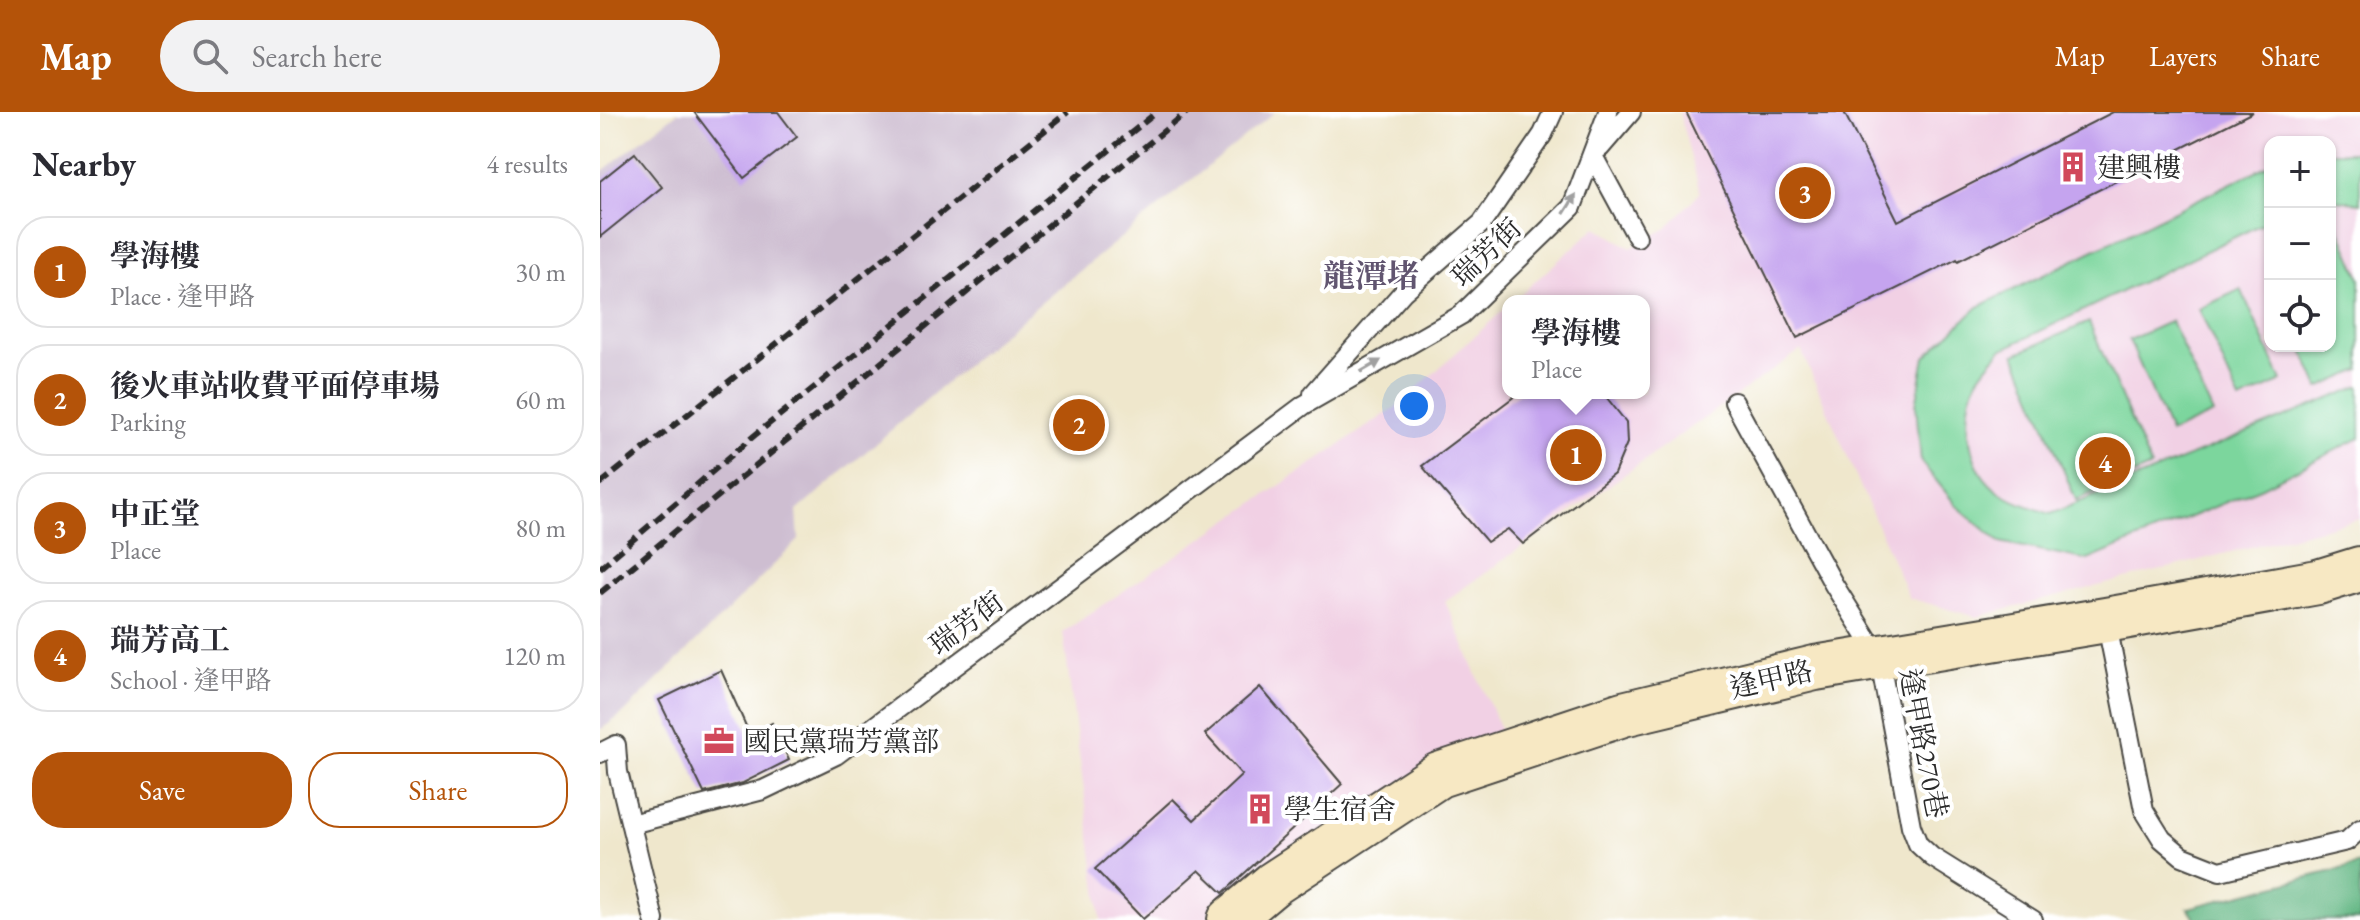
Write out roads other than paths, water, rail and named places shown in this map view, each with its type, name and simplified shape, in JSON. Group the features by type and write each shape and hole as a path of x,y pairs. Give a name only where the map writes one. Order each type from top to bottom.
{"main road":[{"name":"逢甲路","path":"1230,920 1273,884 1439,775 1623,714 1815,668 2318,582 2360,569"}],"lane":[{"name":"瑞芳街","path":"1304,405 1403,292 1482,223 1543,134 1553,112"},
{"name":"瑞芳街","path":"631,824 763,790 836,755 1304,405 1461,315 1572,207 1608,112"},
{"path":"1631,112 1593,156 1637,237"},
{"path":"1734,402 1834,585 1879,657"},
{"path":"2106,620 2144,810 2162,839 2182,856 2220,871 2347,841 2360,829"},
{"name":"逢甲路270巷","path":"1879,657 1911,826 1918,844 1932,857 2033,920"},
{"path":"600,753 616,745 618,772 654,920"}],"railway":[{"path":"600,484 1068,112"},
{"path":"600,568 755,435 1157,112"},
{"path":"600,593 1187,112"}],"place":[{"name":"建興樓","path":"2073,167"},
{"name":"中正堂","path":"1805,193"},
{"name":"後火車站收費平面停車場","path":"1079,425"},
{"name":"學海樓","path":"1576,455"},
{"name":"瑞芳高工","path":"2105,463"},
{"name":"國民黨瑞芳黨部","path":"719,741"},
{"name":"學生宿舍","path":"1260,809"}],"district":[{"name":"龍潭堵","path":"1371,276"}]}
